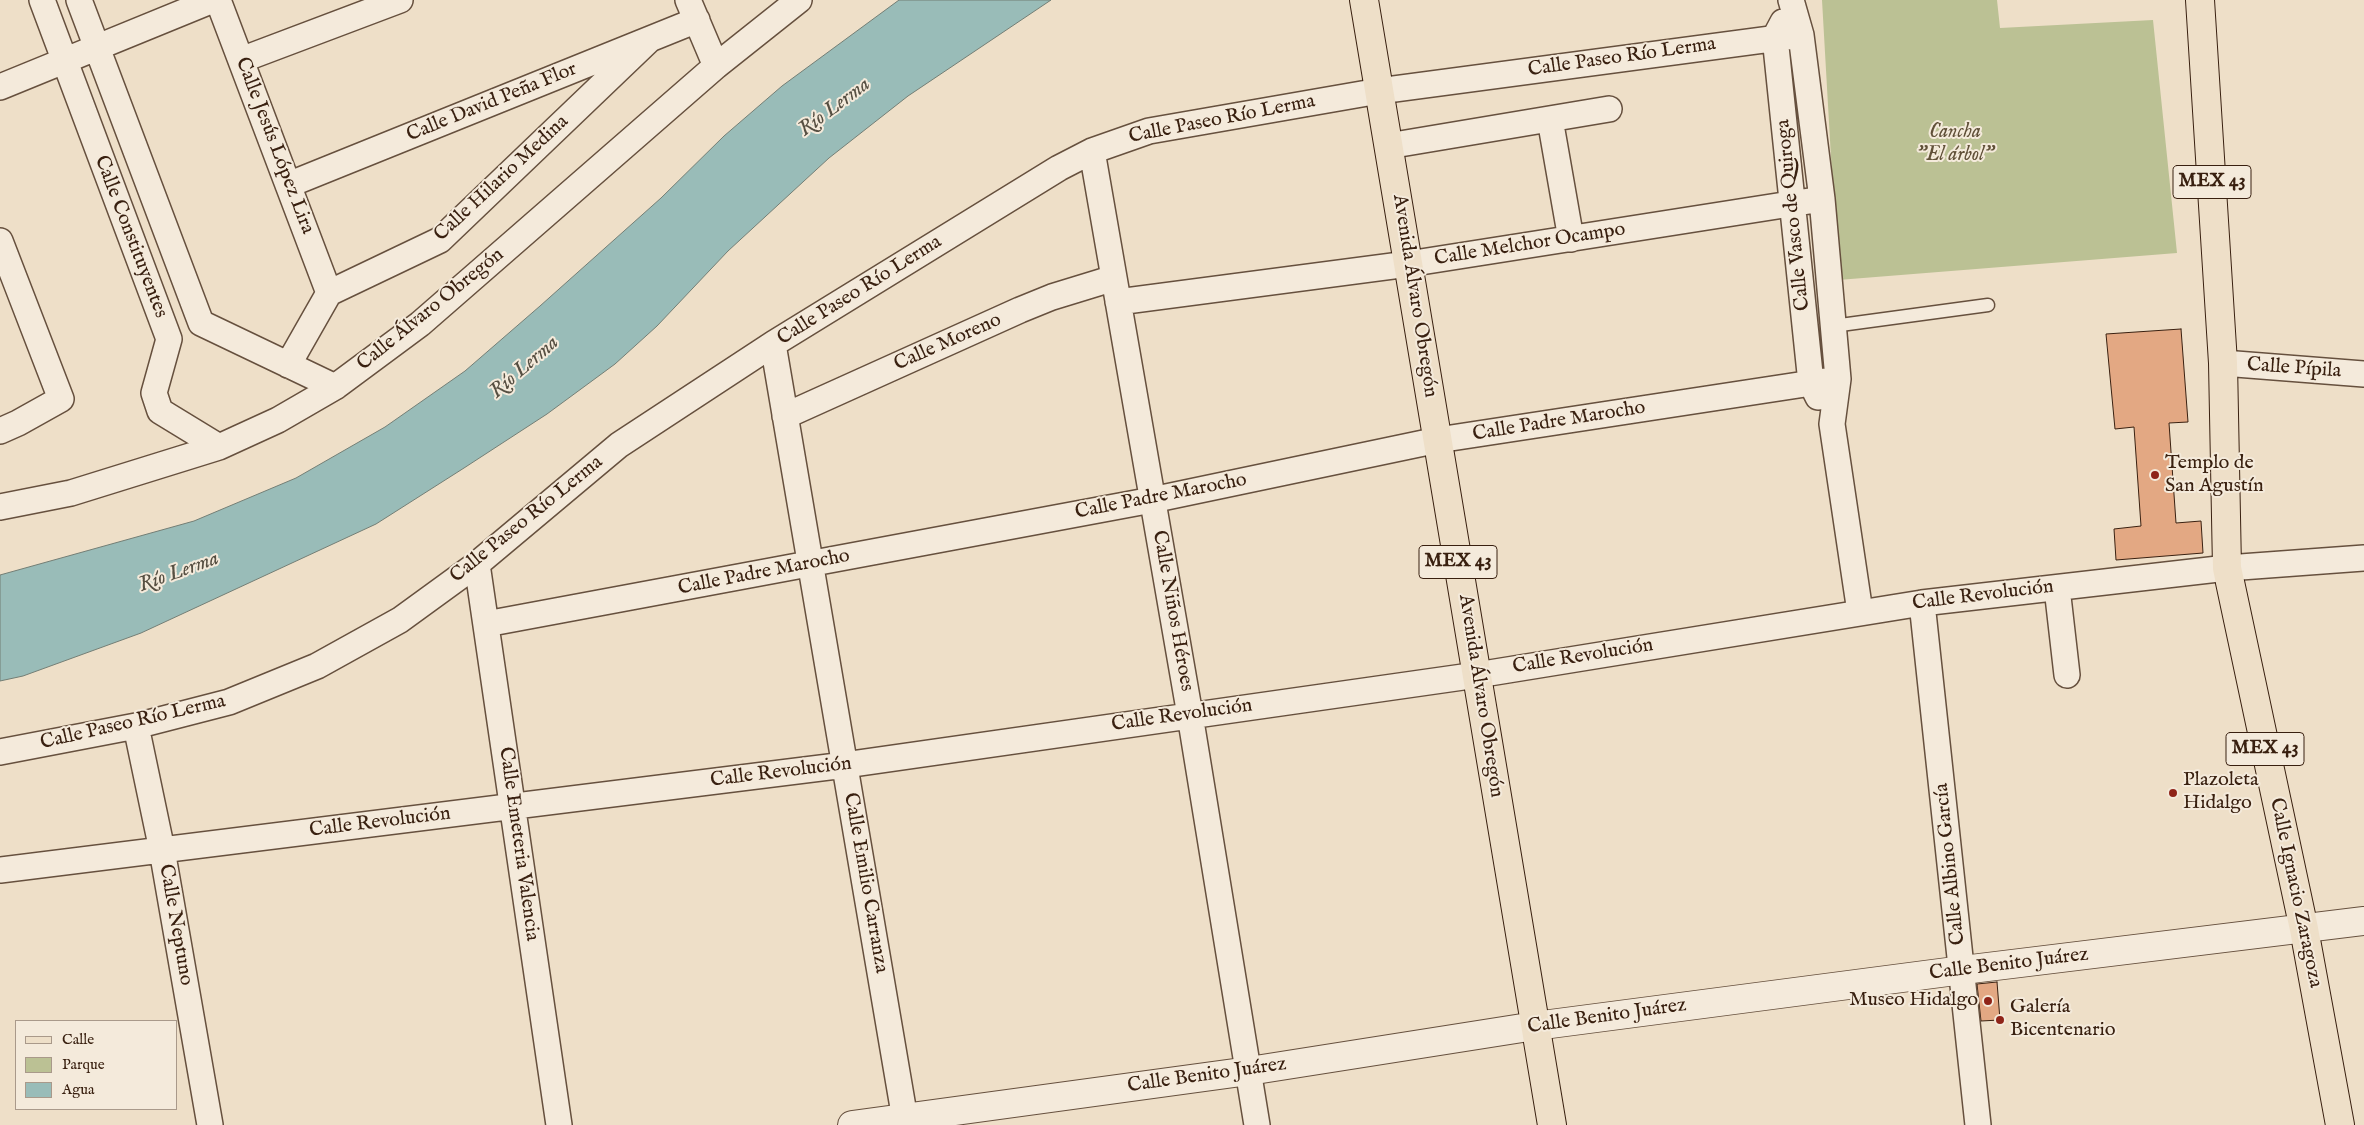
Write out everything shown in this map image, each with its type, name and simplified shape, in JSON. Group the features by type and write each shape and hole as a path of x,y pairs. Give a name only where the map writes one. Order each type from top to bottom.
{"main road":[{"name":"Avenida Álvaro Obregón","path":"1364,0 1552,1125"},
{"name":"MEX 43","path":"2200,0 2223,364"},
{"name":"Calle Ignacio Zaragoza","path":"2223,364 2227,568 2304,929 2340,1125"}],"street":[{"name":"Calle Constituyentes","path":"42,0 168,339 154,393 160,411 219,446"},
{"name":"Calle Constituyentes","path":"79,0 201,323"},
{"path":"0,87 213,0"},
{"name":"Calle Jesús López Lira","path":"218,0 329,293"},
{"path":"241,60 400,0"},
{"name":"Calle Álvaro Obregón","path":"0,507 71,493 219,446 278,420 335,387 420,324 716,66 799,0"},
{"name":"Calle Vasco de Quiroga","path":"1791,3 1802,35 1822,199 1838,379 1832,424 1860,612"},
{"name":"Calle Vasco de Quiroga","path":"1791,3 1775,37 1811,383 1832,424"},
{"path":"692,10 716,66"},
{"name":"Calle David Peña Flor","path":"288,185 649,40 692,10"},
{"name":"Calle Paseo Río Lerma","path":"0,752 136,726 229,702 317,666 400,620 477,564 619,445 773,344 1059,168 1092,151 1150,131 1379,91 1775,37 1802,35"},
{"name":"Calle Hilario Medina","path":"329,293 440,240 649,40"},
{"path":"1388,146 1609,109"},
{"path":"1550,119 1571,239"},
{"name":"Calle Niños Héroes","path":"1092,151 1190,715 1257,1125"},
{"name":"Calle Melchor Ocampo","path":"1116,290 1408,264 1822,199"},
{"path":"0,241 8,288 61,399 18,424 0,431"},
{"name":"Calle Moreno","path":"785,416 1052,297 1116,290"},
{"path":"288,365 329,293"},
{"path":"168,339 201,323 335,387"},
{"name":"Calle Emilio Carranza","path":"773,344 906,1122"},
{"name":"Calle Pípila","path":"2223,364 2364,374"},
{"name":"Calle Padre Marocho","path":"486,624 1152,500 1438,440 1838,379"},
{"name":"Calle Revolución","path":"0,870 845,765 1476,675 1922,603 2227,568 2364,558"},
{"name":"Calle Emeteria Valencia","path":"477,564 559,1125"},
{"path":"2057,588 2067,675"},
{"name":"Calle Albino García","path":"1922,603 1963,970 1978,1125"},
{"name":"Calle Neptuno","path":"136,726 162,850 210,1125"},
{"name":"Calle Benito Juárez","path":"852,1125 906,1122 1535,1026 1963,970 2364,921"}],"lane":[{"path":"1833,326 1988,305"}],"green space":[{"name":"Cancha \"El árbol\"","path":"1822,0 1997,0 2000,28 2153,20 2177,253 1838,280"}],"water":[{"name":"Río Lerma","path":"899,0 1051,0 908,96 829,158 728,251 657,326 615,364 547,414 464,468 376,524 141,633 23,676 0,681 0,575 194,521 296,478 385,427 465,371 661,198 724,136 782,86"}],"building":[{"name":"Templo de San Agustín","path":"2181,329 2188,422 2169,423 2176,523 2201,521 2203,553 2116,560 2114,529 2141,526 2134,427 2115,429 2106,334"},
{"name":"Museo Hidalgo","path":"1997,982 2000,1020 1981,1021 1977,984"}],"place":[{"name":"Templo de San Agustín","path":"2155,475"},
{"name":"Plazoleta Hidalgo","path":"2173,793"},
{"name":"Museo Hidalgo","path":"1988,1001"},
{"name":"Galería Bicentenario","path":"2000,1020"}]}
